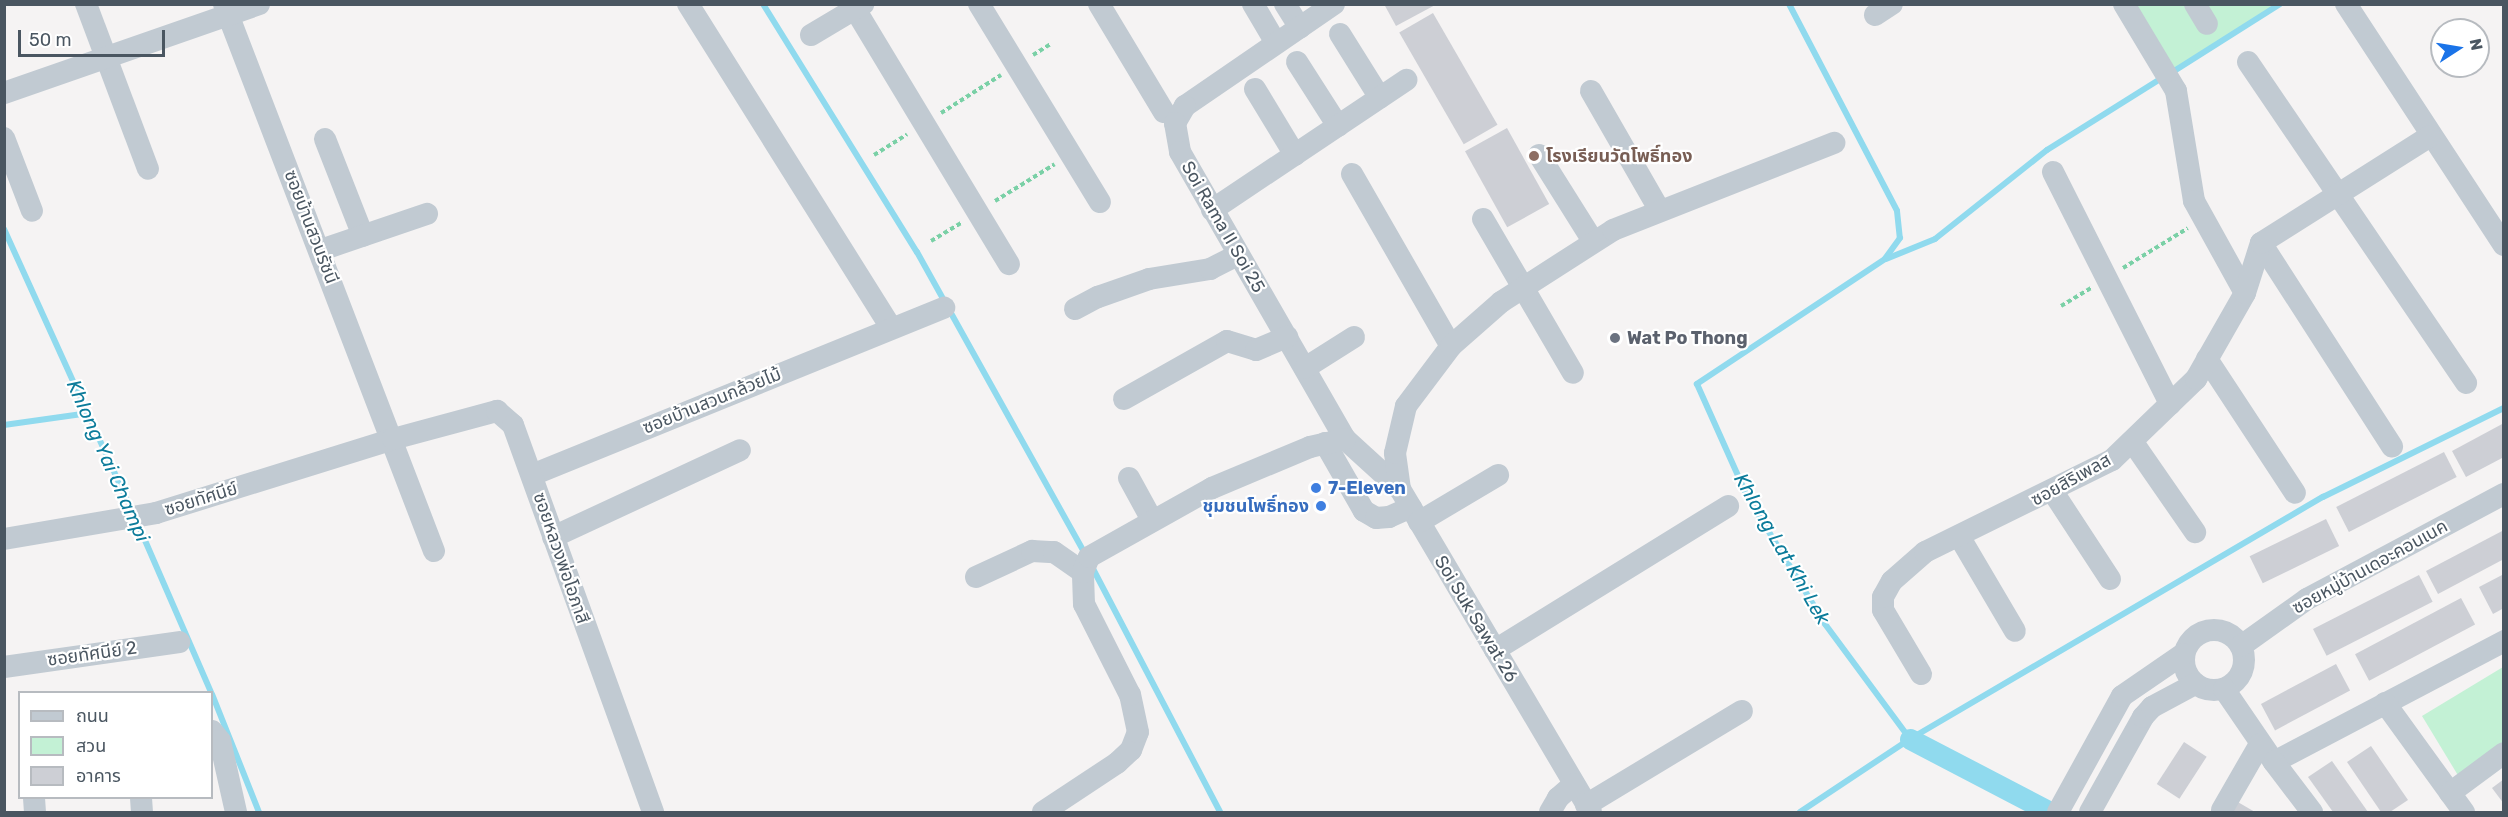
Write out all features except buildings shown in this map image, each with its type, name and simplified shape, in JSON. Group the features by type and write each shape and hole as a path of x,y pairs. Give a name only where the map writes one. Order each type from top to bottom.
{"street":[{"path":"86,4 148,169"},
{"path":"4,93 226,10 259,4"},
{"path":"688,4 891,328"},
{"path":"979,4 1100,202"},
{"path":"1099,4 1164,112"},
{"path":"1253,4 1276,43"},
{"path":"1285,4 1300,28"},
{"name":"Soi Rama II Soi 25","path":"1334,4 1185,105 1177,115 1180,152 1305,368 1364,511 1376,518 1389,517 1410,506 1498,475"},
{"path":"2124,4 2176,91 2194,201 2245,293"},
{"path":"2195,4 2207,24"},
{"path":"2346,4 2430,136 2504,245"},
{"path":"811,35 859,7 924,124 1009,264"},
{"name":"ซอยบ้านสวนรัชนี","path":"226,10 321,250 434,551"},
{"path":"1340,34 1380,98"},
{"path":"1297,62 1338,126"},
{"path":"2248,62 2336,196 2466,383"},
{"path":"1212,210 1406,80"},
{"path":"1255,89 1295,154"},
{"path":"1591,91 1660,211"},
{"path":"2392,446 2261,243 2430,136"},
{"path":"4,138 32,211"},
{"path":"326,139 363,236"},
{"path":"1410,506 1395,453 1406,406 1451,346 1523,285 1593,241 1660,211 1834,143"},
{"path":"1539,155 1593,241"},
{"path":"2053,172 2170,404"},
{"path":"1352,174 1451,346"},
{"path":"321,250 428,214"},
{"path":"1483,219 1573,373"},
{"name":"ซอยสิริเพลส","path":"1921,674 1883,610 1883,597 1892,581 1925,552 2053,492 2112,460 2196,379 2245,293 2261,243"},
{"path":"1075,309 1098,297 1149,279 1210,268 1238,255"},
{"name":"ซอยบ้านสวนกล้วยไม้","path":"532,475 944,308"},
{"path":"1124,399 1227,341 1256,350 1287,337"},
{"path":"1305,368 1354,337"},
{"path":"2207,359 2295,493"},
{"name":"ซอยหลวงพ่อโอภาสี","path":"393,439 497,411 513,425 653,813"},
{"name":"ซอยทัศนีย์","path":"4,539 116,522 156,513 393,439"},
{"path":"1043,813 1075,803 1124,757 1138,732 1130,695 1084,604 1083,572 1089,557 1099,548 1212,488 1335,441"},
{"name":"Soi Suk Sawat 26","path":"1335,441 1410,506 1589,809"},
{"path":"2132,441 2195,532"},
{"path":"553,537 740,450"},
{"path":"1129,478 1152,520"},
{"path":"2053,492 2110,579"},
{"name":"ซอยหมู่บ้านเดอะคอนเนค","path":"2241,646 2307,599 2504,494"},
{"path":"1495,650 1728,506"},
{"path":"1959,536 2014,631"},
{"path":"976,577 1032,551 1054,552 1083,572"},
{"path":"2058,813 2086,758 2122,696 2183,654 2198,634 2209,630 2233,636 2241,646 2244,667 2240,676 2224,689 2211,691 2195,684 2188,677 2183,654"},
{"path":"2274,762 2504,641"},
{"name":"ซอยทัศนีย์ 2","path":"4,667 179,642"},
{"path":"2090,813 2135,728 2152,707 2195,684"},
{"path":"2224,689 2260,744 2312,813"},
{"path":"2385,703 2464,813"},
{"path":"1589,809 1742,711"},
{"path":"213,732 220,741 236,813"},
{"path":"2222,810 2260,744"},
{"path":"2450,793 2504,753"},
{"path":"1550,813 1558,798 1574,784"}],"path":[{"path":"874,155 1052,43"},
{"path":"931,242 1071,154"},
{"path":"2061,306 2204,219"}],"green space":[{"path":"2136,5 2278,5 2175,72"},
{"path":"2503,667 2503,744 2459,777 2422,716"}],"waterway":[{"path":"763,4 917,252 1085,554"},
{"name":"Khlong Lat Khi Lek","path":"1789,4 1897,211 1900,238 1885,259 1697,384 1747,496 1825,624 1910,739"},
{"path":"2171,73 2280,4"},
{"path":"1886,259 1935,239 2047,150 2162,78"},
{"name":"Khlong Yai Champi","path":"4,229 133,513"},
{"path":"1800,812 1910,739 2323,497 2504,408"},
{"path":"4,425 89,413"},
{"name":"Khlong Yai Champi","path":"137,522 211,691"},
{"path":"1091,565 1220,812"},
{"name":"Khlong Yai Champi","path":"213,697 259,812"},
{"path":"1910,739 2050,812"}],"place":[{"name":"โรงเรียนวัดโพธิ์ทอง","path":"1534,156"},
{"name":"Wat Po Thong","path":"1615,338"},
{"name":"7-Eleven","path":"1316,488"},
{"name":"ชุมชนโพธิ์ทอง","path":"1321,506"}]}
